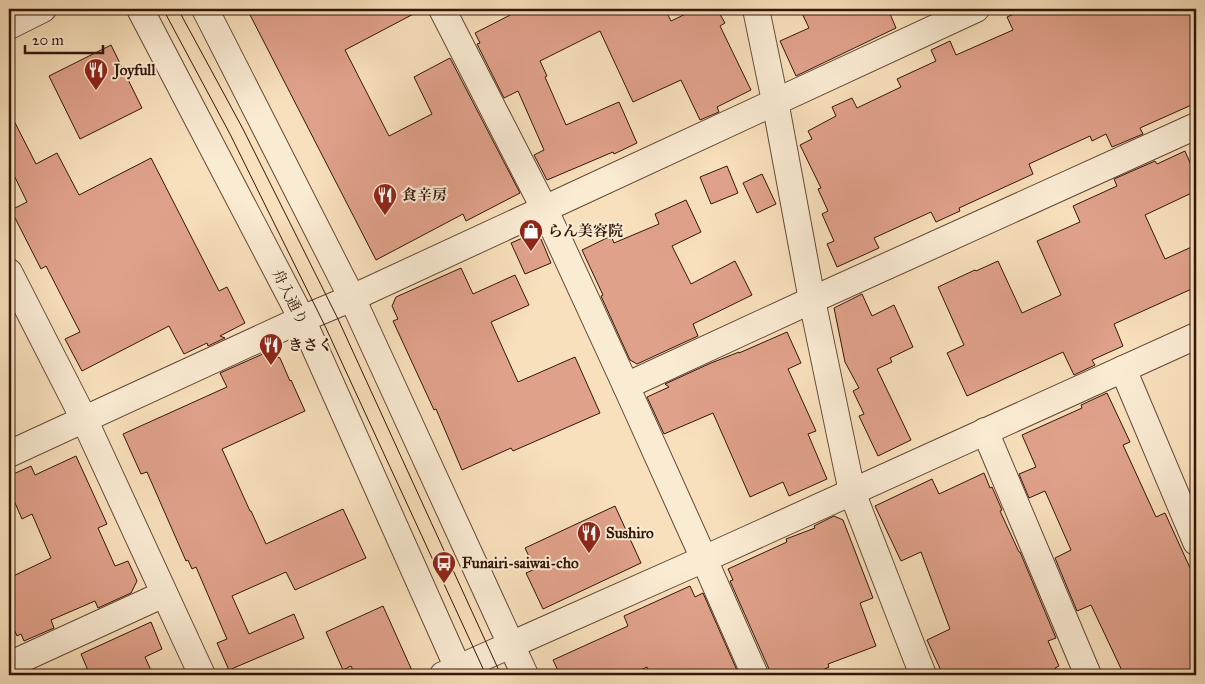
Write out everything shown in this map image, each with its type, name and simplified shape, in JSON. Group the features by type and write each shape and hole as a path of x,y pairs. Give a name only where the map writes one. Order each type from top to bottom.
{"street":[{"path":"9,26 42,9"},
{"name":"舟入通り","path":"140,9 302,319 454,673"},
{"path":"205,9 352,298 525,675"},
{"path":"443,9 544,208 755,675"},
{"path":"756,9 812,300 852,492 922,675"},
{"path":"9,454 302,319 352,298 976,9"},
{"path":"626,386 1196,126"},
{"path":"9,272 84,419 202,675"},
{"path":"454,673 512,645 1196,336"},
{"path":"1123,369 1196,542"},
{"path":"985,431 1088,675"},
{"path":"9,665 164,594"}],"building":[{"path":"247,9 423,9 345,50 389,136 432,114 414,77 450,58 520,193 466,221 463,214 376,260"},
{"path":"522,9 665,9 671,21 696,9 717,9 725,23 720,26 751,90 717,107 719,112 700,120 681,80 633,102 600,31 540,61 547,76 545,77 566,125 619,102 637,143 547,180 534,155 544,150 518,91 504,98 477,44 480,43 475,33"},
{"path":"800,9 888,9 896,28 796,76 780,41 809,28"},
{"path":"1025,9 1196,9 1196,103 1140,128 1143,134 1112,147 1106,134 1092,141 1090,136 1029,164 1033,174 959,208 960,211 936,222 931,212 874,238 879,248 837,267 827,244 834,241 822,214 828,211 818,189 821,188 800,145 812,139 808,131 836,116 832,107 852,98 857,108 901,87 897,79 936,61 931,50 950,41 956,55 1013,30 1007,17"},
{"path":"111,45 142,108 80,139 49,76"},
{"path":"9,111 36,164 57,153 79,195 151,158 219,291 227,287 245,323 220,336 225,338 208,346 207,343 184,354 169,326 82,371 65,339 80,332 46,266 41,269 11,210 27,202 9,165"},
{"path":"1185,151 1196,177 1196,191 1145,215 1165,259 1196,245 1196,287 1114,324 1123,346 1092,360 1095,365 1074,375 1063,352 967,396 947,353 964,345 938,287 998,261 1022,313 1061,295 1037,241 1080,222 1073,206 1117,186 1114,179 1155,161 1157,164"},
{"path":"727,166 738,193 711,204 700,177"},
{"path":"762,174 776,204 757,213 743,183"},
{"path":"686,200 701,232 672,246 691,284 735,261 752,295 693,324 698,336 637,364 630,360 582,250 611,236 614,243 659,224 655,214"},
{"path":"532,234 541,239 551,263 525,274 511,243"},
{"path":"461,268 473,294 515,275 529,305 491,322 518,382 575,357 600,413 513,451 511,448 462,470 436,409 434,410 393,321 398,319 392,306 396,297"},
{"path":"862,294 872,316 894,305 913,347 890,358 892,362 877,369 911,440 878,456 859,416 864,414 853,391 859,388 845,362 834,308"},
{"path":"787,332 801,363 788,369 816,431 808,434 827,479 789,496 783,482 750,497 713,413 664,434 647,397 669,387 665,384"},
{"path":"265,353 280,358 305,411 222,449 266,544 343,509 366,558 295,590 286,572 232,596 249,634 294,614 304,638 229,670 217,643 227,639 196,567 192,569 188,560 186,561 147,472 141,474 123,434 227,387 220,373"},
{"path":"1107,393 1130,442 1123,445 1156,517 1165,513 1196,581 1196,675 1124,675 1091,605 1077,611 1055,558 1071,550 1045,491 1029,498 1019,474 1036,467 1022,435 1082,408 1081,405"},
{"path":"76,456 107,524 98,528 115,566 128,561 137,581 131,593 98,608 95,601 51,620 54,628 24,641 21,634 17,636 9,618 9,578 51,558 32,514 22,519 9,489 9,476 31,466 35,475"},
{"path":"984,473 990,488 992,487 1002,510 1000,511 1020,552 1056,638 1048,641 1059,666 1055,668 1058,675 943,675 927,640 950,629 921,552 901,561 875,506 932,479 939,494"},
{"name":"Sushiro","path":"615,506 641,563 543,609 526,573 535,569 525,548"},
{"path":"834,516 843,520 873,598 860,603 876,646 828,664 829,667 812,675 770,675 730,581 733,580 728,569 787,542 786,539 815,528 814,526"},
{"path":"690,586 695,597 703,593 739,675 651,675 647,667 630,675 560,675 553,660 628,626 624,616"},
{"path":"383,606 414,675 355,675 351,666 343,670 326,632"},
{"path":"151,622 162,649 145,657 153,675 90,675 81,654"}],"tram line":[{"path":"163,9 230,134 325,326 486,675"},
{"path":"178,9 243,129 338,319 501,675"}],"place":[{"name":"Joyfull","path":"96,91"},
{"name":"食辛房","path":"385,216"},
{"name":"らん美容院","path":"531,252"},
{"name":"きさく","path":"271,366"},
{"name":"Sushiro","path":"589,554"},
{"name":"Funairi-saiwai-cho","path":"444,584"}]}
